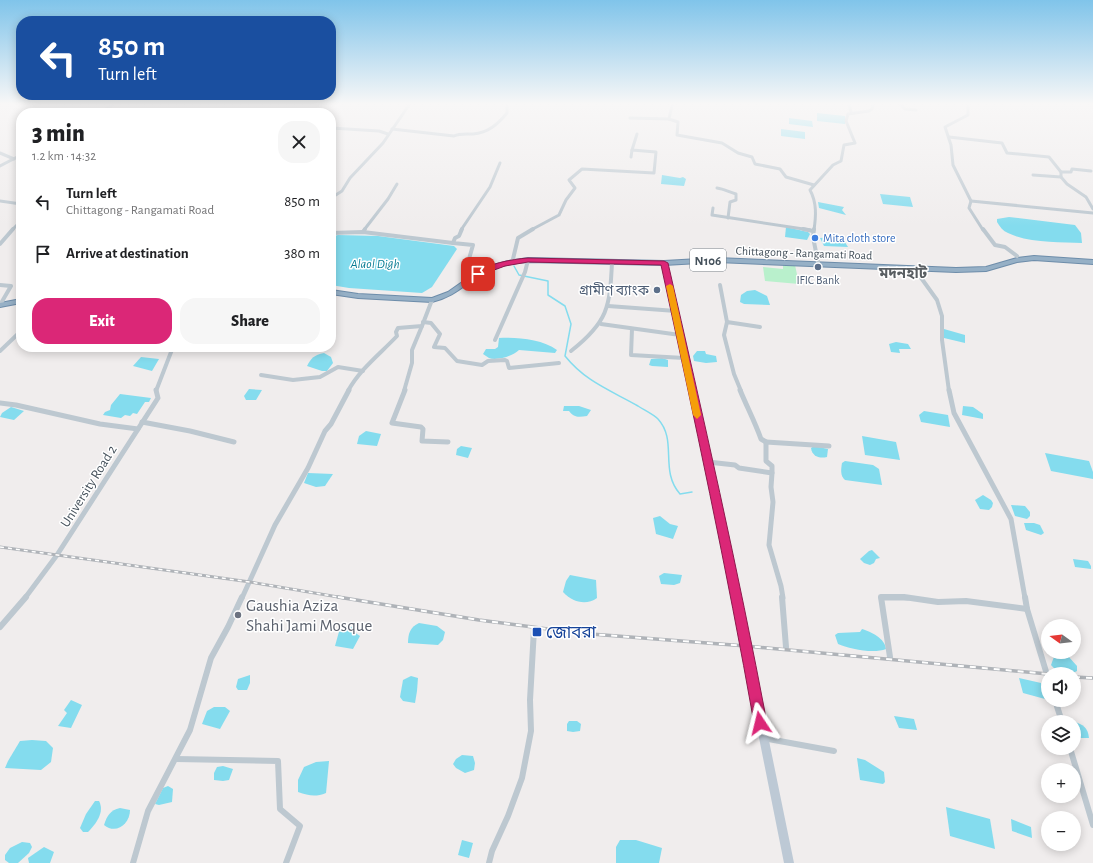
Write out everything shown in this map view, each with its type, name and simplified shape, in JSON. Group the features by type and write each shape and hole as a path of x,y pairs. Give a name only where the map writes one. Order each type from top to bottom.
{"highway":[{"name":"Chittagong - Rangamati Road","path":"336,291 436,297 447,293 483,268 513,259 553,258 664,261 716,258 976,267 1016,256 1093,261"},
{"name":"Chittagong - Rangamati Road","path":"336,292 358,296 432,300 451,294 478,274 487,270 516,261 528,260 664,263 717,260 914,268 979,269 1017,260 1034,258 1093,261"},
{"path":"0,306 16,303"}],"main road":[{"path":"664,263 676,311 684,358 708,462 789,863"}],"street":[{"path":"336,195 342,191 350,178 359,170 372,153 381,145"},
{"path":"631,157 633,145"},
{"path":"726,145 738,152 752,157 754,164 780,169 786,177 814,185"},
{"path":"818,262 814,249 813,231 816,214 814,198 810,190 833,165 841,161 844,145"},
{"path":"950,145 954,161 953,165 971,201 970,210 973,212 988,238 995,244 1009,249 1016,256"},
{"path":"1003,145 1007,153 1049,157 1060,172 1061,177 1067,184 1086,197 1093,209"},
{"path":"513,259 518,238 559,215 566,200 575,188 569,180 582,169 610,169 654,173 656,152 632,150"},
{"path":"0,153 14,159"},
{"path":"0,166 14,159"},
{"path":"453,243 454,238 459,236 460,232 490,187 500,163"},
{"path":"1060,172 1072,172 1072,169 1091,171"},
{"path":"1033,175 1061,177"},
{"path":"363,232 388,199 397,184"},
{"path":"717,188 725,189 728,192 736,194 736,200 730,202 728,218"},
{"path":"1086,197 1093,198"},
{"path":"0,201 16,203"},
{"path":"971,201 1093,213"},
{"path":"713,208 712,215 813,231"},
{"path":"0,244 16,226"},
{"path":"336,233 363,232 473,244 469,259 483,268"},
{"path":"495,340 525,272 528,260"},
{"path":"571,351 583,342 601,324 607,311 612,262"},
{"path":"914,268 937,300 942,316 942,340 948,385 954,413 1011,519 1027,609 1045,667"},
{"path":"0,285 12,286 0,306"},
{"path":"720,285 727,322 724,335 734,374 749,412 754,418 761,439 766,442 829,446"},
{"path":"432,300 412,350 412,363 402,399 392,423 421,427 423,429 422,441 448,442"},
{"path":"608,306 676,311"},
{"path":"727,322 760,327"},
{"path":"133,863 148,811 190,730 211,658 228,627 275,525 308,468 325,432 331,424 350,388 369,362 378,356 397,336 396,332 398,328 431,323 440,334 434,348 445,348 457,361 482,365 488,361 505,360 507,361 509,368 559,363"},
{"path":"601,324 680,335"},
{"path":"632,329 630,355 684,358"},
{"path":"0,351 16,336"},
{"name":"University Road 2","path":"0,627 37,583 62,548 158,398 156,390 171,352"},
{"path":"261,375 293,380 320,378 338,367 363,370"},
{"path":"0,403 16,405 100,424 138,429"},
{"path":"142,422 190,431 234,442"},
{"path":"766,442 766,461 772,466 771,487 773,502 769,545 781,586 786,647"},
{"path":"708,462 735,465 739,468 772,473"},
{"path":"890,657 881,597 904,597 938,602 966,601 1027,609"},
{"path":"489,863 492,851 508,816 522,778 531,731 530,700 534,629"},
{"path":"763,738 834,751"},
{"path":"1072,755 1093,825"},
{"path":"176,759 278,761 280,809 300,826 286,863"}],"green space":[{"path":"783,264 795,265 799,284 765,281 763,267 783,269"}],"water":[{"path":"662,175 680,178 683,177 686,179 684,186 661,184"},
{"path":"880,194 910,197 913,207 883,204"},
{"path":"818,202 844,207 842,210 846,215 819,208"},
{"path":"1009,217 1075,225 1081,233 1082,243 1034,240 1016,236 1005,231 997,222 997,219"},
{"path":"786,227 808,232 810,234 807,240 785,237"},
{"name":"Alaol Digh","path":"336,236 378,236 454,246 457,249 432,287 422,293 349,288 336,286"},
{"path":"841,236 848,247 824,246 820,238"},
{"path":"755,290 767,296 770,305 744,304 740,302 741,295 747,291"},
{"path":"944,329 965,335 965,343 944,338"},
{"path":"499,338 537,341 557,350 555,353 519,350 509,356 496,359 489,358 483,354 486,349 495,349 498,347"},
{"path":"896,342 908,344 911,349 899,349 900,353 891,352 889,344"},
{"path":"697,351 705,351 706,354 716,356 717,362 706,363 694,361 693,356"},
{"path":"324,353 331,357 333,363 327,371 322,371 307,366 313,357"},
{"path":"141,357 159,359 152,371 133,366"},
{"path":"662,358 668,360 668,367 649,365 651,359"},
{"path":"249,389 262,390 256,400 246,400 244,396"},
{"path":"120,394 151,398 149,402 145,402 137,414 133,413 130,416 125,415 121,418 103,415 105,412 110,410 111,405"},
{"path":"564,406 579,406 591,410 587,416 582,417 573,415 569,411 563,411"},
{"path":"963,406 973,407 983,414 983,419 962,415"},
{"path":"11,407 24,411 14,420 0,417 2,413"},
{"path":"924,411 948,415 950,427 921,422 919,415"},
{"path":"366,431 381,434 377,446 357,444 359,436"},
{"path":"862,436 896,442 900,460 865,455"},
{"path":"461,446 472,448 468,458 456,455 457,449"},
{"path":"814,446 828,449 827,457 824,458 814,455 811,448"},
{"path":"1045,453 1089,461 1093,472 1093,479 1051,471"},
{"path":"845,461 873,465 879,469 882,485 845,480 842,476 841,470 842,463"},
{"path":"308,473 333,474 325,486 316,487 304,483"},
{"path":"983,495 993,503 989,510 980,509 975,500"},
{"path":"1011,505 1025,506 1030,512 1030,516 1027,519 1015,516"},
{"path":"660,516 670,524 678,526 673,539 656,534 653,518"},
{"path":"1024,523 1034,523 1040,525 1044,533 1041,535 1026,530"},
{"path":"872,550 880,558 876,559 874,563 870,565 864,563 860,559"},
{"path":"1073,559 1088,561 1091,569 1075,567"},
{"path":"664,573 682,575 680,583 674,585 661,584 659,576"},
{"path":"570,575 596,580 597,598 588,602 579,602 563,592 566,581"},
{"path":"419,623 437,626 445,632 443,640 438,645 408,643 410,631"},
{"path":"346,626 352,627 354,632 360,636 353,649 335,646 340,628"},
{"path":"862,629 880,639 885,645 886,649 875,651 862,650 848,648 838,644 835,635 838,633 860,632"},
{"path":"1053,659 1071,659 1077,667 1053,667 1051,665"},
{"path":"250,675 250,683 247,690 238,690 236,687 238,679"},
{"path":"411,676 418,678 415,703 403,701 400,697 403,680"},
{"path":"1019,678 1041,683 1041,698 1023,693"},
{"path":"71,700 82,705 71,728 58,726 67,713 64,710"},
{"path":"214,707 225,707 230,711 220,729 202,724 207,711"},
{"path":"894,716 914,719 917,730 899,728"},
{"path":"569,721 577,721 581,724 580,731 567,731 567,724"},
{"path":"1081,725 1088,732 1089,738 1081,738"},
{"path":"20,741 46,741 53,748 51,762 41,770 5,768"},
{"path":"462,755 473,756 475,763 474,770 465,773 456,768 453,764 456,759"},
{"path":"857,758 865,760 884,772 885,782 883,784 860,780"},
{"path":"329,761 326,793 312,796 298,792 298,780 304,767 316,762"},
{"path":"223,766 233,769 229,780 214,780 214,773 217,767"},
{"path":"168,786 173,789 172,802 159,805 155,804 163,788"},
{"path":"95,801 99,801 101,805 99,818 88,832 83,832 80,828 86,814"},
{"path":"946,807 990,819 995,849 950,836"},
{"path":"120,808 130,810 128,820 125,824 113,829 104,825 109,814"},
{"path":"1011,819 1031,827 1032,838 1012,831"},
{"path":"462,840 473,843 469,858 458,855"},
{"path":"620,840 636,840 662,848 659,863 616,863 616,847"},
{"path":"22,842 30,843 32,847 29,853 18,863 9,863 5,860 5,855 10,848"},
{"path":"44,847 54,852 50,863 29,863 28,858"}],"waterway":[{"path":"514,266 519,275 548,281 548,295 565,306 571,324 565,356 573,365 581,373 599,385 638,406 658,419 664,428 667,437 669,466 674,485 680,494 692,492"}],"railway":[{"path":"0,547 250,582 341,597"},
{"path":"341,597 479,620 578,633 746,646 1041,673"},
{"path":"1081,677 1093,678"}],"slow traffic":[{"path":"670,286 697,415"}],"place":[{"name":"Mita cloth store","path":"815,238"},
{"name":"IFIC Bank","path":"818,267"},
{"name":"গ্রামীণ ব্যাংক","path":"657,290"},
{"name":"Gaushia Aziza Shahi Jami Mosque","path":"238,615"},
{"name":"জোবরা","path":"537,632"}],"district":[{"name":"মদনহাট","path":"903,273"}],"route":[{"path":"478,274 516,261 528,260 664,263 676,311 697,416 708,462 746,646 760,723"}]}
